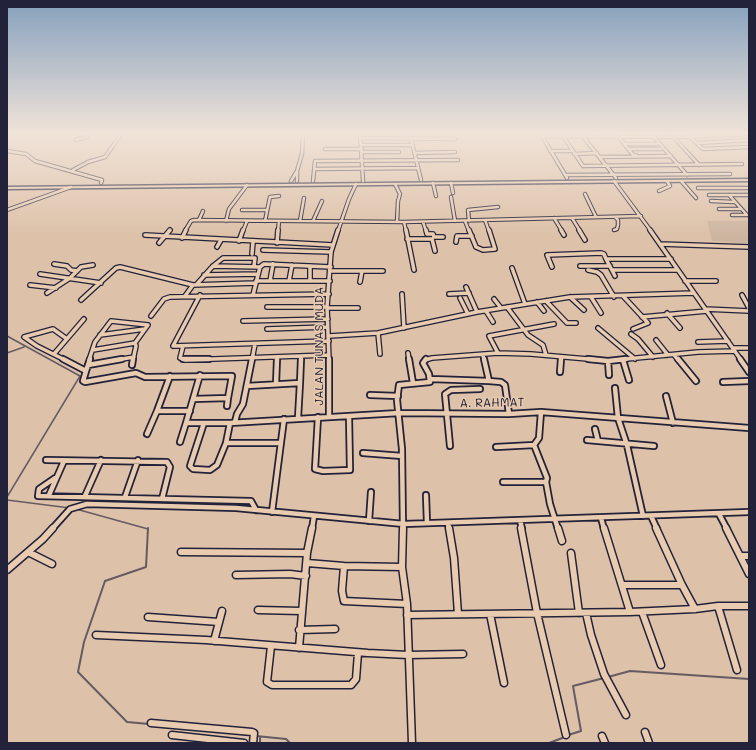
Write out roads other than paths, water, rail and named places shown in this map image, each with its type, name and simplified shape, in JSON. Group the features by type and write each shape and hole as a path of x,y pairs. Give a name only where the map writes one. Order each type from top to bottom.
{"main road":[{"path":"7,188 451,183 728,175 749,177"},
{"path":"615,178 667,181 749,180"},
{"path":"7,184 567,179"}],"street":[{"path":"64,168 102,180 101,183"},
{"path":"72,170 76,168"},
{"path":"291,181 298,168"},
{"path":"314,181 315,169 418,168 421,180"},
{"path":"560,168 567,179 688,174 728,175"},
{"path":"608,168 749,372"},
{"path":"682,168 688,174"},
{"path":"362,169 363,181"},
{"path":"297,171 297,181"},
{"path":"659,190 670,186 667,181"},
{"path":"681,181 696,198"},
{"path":"433,183 436,196"},
{"path":"451,183 453,193"},
{"name":"JALAN TUNAS MUDA","path":"329,417 329,338 327,307 332,252 349,199 356,184"},
{"path":"395,184 400,194 398,201 397,222"},
{"path":"226,221 229,209 247,185"},
{"path":"7,210 71,187"},
{"path":"698,188 749,188"},
{"path":"585,194 596,217"},
{"path":"709,195 749,195"},
{"path":"729,195 746,215 732,215"},
{"path":"265,221 266,210 270,197 279,196"},
{"path":"451,197 455,221"},
{"path":"300,221 304,198"},
{"path":"711,201 734,202"},
{"path":"313,221 322,202"},
{"path":"469,220 470,210 498,207"},
{"path":"719,208 741,209"},
{"path":"242,210 266,210"},
{"path":"199,220 203,211"},
{"path":"182,238 191,220 423,222 641,216"},
{"path":"614,230 617,229 618,225 615,217"},
{"path":"554,218 564,235"},
{"path":"572,218 585,240"},
{"path":"465,221 478,249 496,248 485,220"},
{"path":"239,241 247,221"},
{"path":"277,243 279,221"},
{"path":"404,222 414,270"},
{"path":"423,222 427,234 433,234 434,237 443,237"},
{"path":"159,243 170,230"},
{"path":"145,236 333,245"},
{"path":"456,242 457,236 472,236"},
{"path":"407,239 432,239 434,251"},
{"path":"217,247 221,240"},
{"path":"252,254 253,242"},
{"path":"265,242 262,251 332,252"},
{"path":"660,244 749,247"},
{"path":"552,267 547,255 600,253 604,254 615,276"},
{"path":"185,296 213,266 223,258 255,258 254,266"},
{"path":"606,259 671,259"},
{"path":"54,264 67,266 71,270 77,271"},
{"path":"253,295 262,264 310,266 362,271 383,271"},
{"path":"270,281 273,264"},
{"path":"47,293 70,278 83,266 93,265"},
{"path":"289,281 292,265"},
{"path":"213,266 260,267"},
{"path":"310,266 310,281"},
{"path":"580,266 610,266"},
{"path":"81,300 116,268 121,267 195,285 270,281 330,281"},
{"path":"512,268 525,304"},
{"path":"588,270 602,275 614,297"},
{"path":"612,270 678,270"},
{"path":"360,282 362,271"},
{"path":"40,274 101,283"},
{"path":"204,275 258,274"},
{"path":"685,281 716,281"},
{"path":"30,285 56,288"},
{"path":"466,287 477,312"},
{"path":"449,294 469,293"},
{"path":"200,295 173,346 255,344 378,333 477,312 570,297 614,297 694,293"},
{"path":"151,316 164,299 185,296 329,294"},
{"path":"402,294 404,328"},
{"path":"642,317 667,313 706,310 749,309 742,295"},
{"path":"623,296 648,325 633,329"},
{"path":"570,297 584,310"},
{"path":"591,297 601,313"},
{"path":"460,298 468,314"},
{"path":"494,299 501,308"},
{"path":"546,301 567,323 576,323"},
{"path":"537,302 544,311"},
{"path":"507,307 528,335 543,345 546,355"},
{"path":"267,308 358,308"},
{"path":"486,311 493,322"},
{"path":"667,313 680,328"},
{"path":"54,354 84,319"},
{"path":"243,321 328,319"},
{"path":"132,365 136,346 135,343 147,324 110,321 100,335 93,350 83,381 136,373 145,377 231,375 233,378 227,406"},
{"path":"498,353 489,336 554,324"},
{"path":"267,329 328,327"},
{"path":"598,328 635,359"},
{"path":"67,339 53,329 24,337 37,346 86,371"},
{"path":"100,335 145,329"},
{"path":"378,333 380,354"},
{"path":"631,334 653,357"},
{"path":"656,340 668,355"},
{"path":"698,342 728,341"},
{"path":"93,350 135,343"},
{"path":"235,422 237,414 243,404 255,344"},
{"path":"183,346 180,358 182,360 328,355"},
{"path":"431,379 423,363 426,359 498,353 546,355 608,361 749,348"},
{"path":"408,353 413,383"},
{"path":"483,355 489,381"},
{"path":"674,355 696,381"},
{"path":"298,418 301,356"},
{"path":"88,365 134,357"},
{"path":"276,357 276,384"},
{"path":"560,372 561,357"},
{"path":"623,360 629,380"},
{"path":"608,361 609,375"},
{"path":"180,442 200,375"},
{"path":"146,434 157,411 170,376"},
{"path":"412,743 407,604 402,567 404,524 398,396 399,385 428,383 431,379 501,382 505,385 509,414"},
{"path":"723,382 749,381"},
{"path":"247,386 300,384"},
{"path":"615,388 618,418 644,516"},
{"path":"450,446 445,394 448,391 480,389"},
{"path":"370,395 398,396"},
{"path":"666,396 673,423"},
{"path":"193,399 228,398"},
{"path":"157,411 190,411"},
{"path":"534,445 538,438 541,412"},
{"name":"A. RAHMAT","path":"186,423 230,423 399,413 509,414 541,412 749,428"},
{"path":"318,417 315,469 323,471 350,470 349,416"},
{"path":"272,512 284,419"},
{"path":"204,423 191,462 191,468 205,470 214,468 220,460 226,443 230,423"},
{"path":"595,429 598,441"},
{"path":"587,440 626,445 654,446"},
{"path":"226,443 281,443"},
{"path":"496,447 534,445"},
{"path":"534,445 547,478 546,482 562,541"},
{"path":"363,453 402,456"},
{"path":"46,460 163,461 170,464 170,467 162,499"},
{"path":"85,496 101,460"},
{"path":"124,497 138,460"},
{"path":"49,496 55,478 64,461"},
{"path":"55,478 39,489 37,494 49,496 251,501 254,503 256,510"},
{"path":"503,482 546,482"},
{"path":"369,521 371,492"},
{"path":"426,495 427,523"},
{"path":"7,570 43,539 70,509 87,504 256,510 404,524 749,512"},
{"path":"718,514 749,574"},
{"path":"299,648 307,553 314,516"},
{"path":"651,516 682,585 695,609"},
{"path":"601,518 630,612"},
{"path":"520,520 537,614 566,735"},
{"path":"448,523 454,558 458,614"},
{"path":"28,552 52,564"},
{"path":"181,552 307,553"},
{"path":"571,553 579,613"},
{"path":"740,556 749,556"},
{"path":"306,563 344,566 402,567"},
{"path":"344,566 342,590 344,601 407,604"},
{"path":"236,575 290,574 306,576"},
{"path":"622,585 682,585"},
{"path":"407,615 642,612 718,606 749,606"},
{"path":"718,606 737,670"},
{"path":"258,610 302,611"},
{"path":"214,641 222,611"},
{"path":"642,612 661,665"},
{"path":"586,613 591,635 604,674 626,715"},
{"path":"490,614 504,683"},
{"path":"148,617 219,622"},
{"path":"300,630 335,629"},
{"path":"96,635 214,641 358,653 408,655 463,654"},
{"path":"271,646 267,684 272,685 351,685 356,679 358,653"},
{"path":"151,723 248,731 254,739"},
{"path":"645,732 649,743"},
{"path":"172,734 244,743"},
{"path":"602,736 605,743"}],"waterway":[{"path":"7,336 80,376 7,497"},
{"path":"7,353 24,347"},
{"path":"7,500 70,508"},
{"path":"76,509 148,529"},
{"path":"148,529 146,567 105,581 84,642 78,672 127,722 149,724"},
{"path":"608,677 630,671 749,679"},
{"path":"568,735 581,731 573,686 604,678"},
{"path":"240,734 252,735"},
{"path":"256,736 286,739 290,743"},
{"path":"260,737 260,743"},
{"path":"549,743 565,737"}]}
